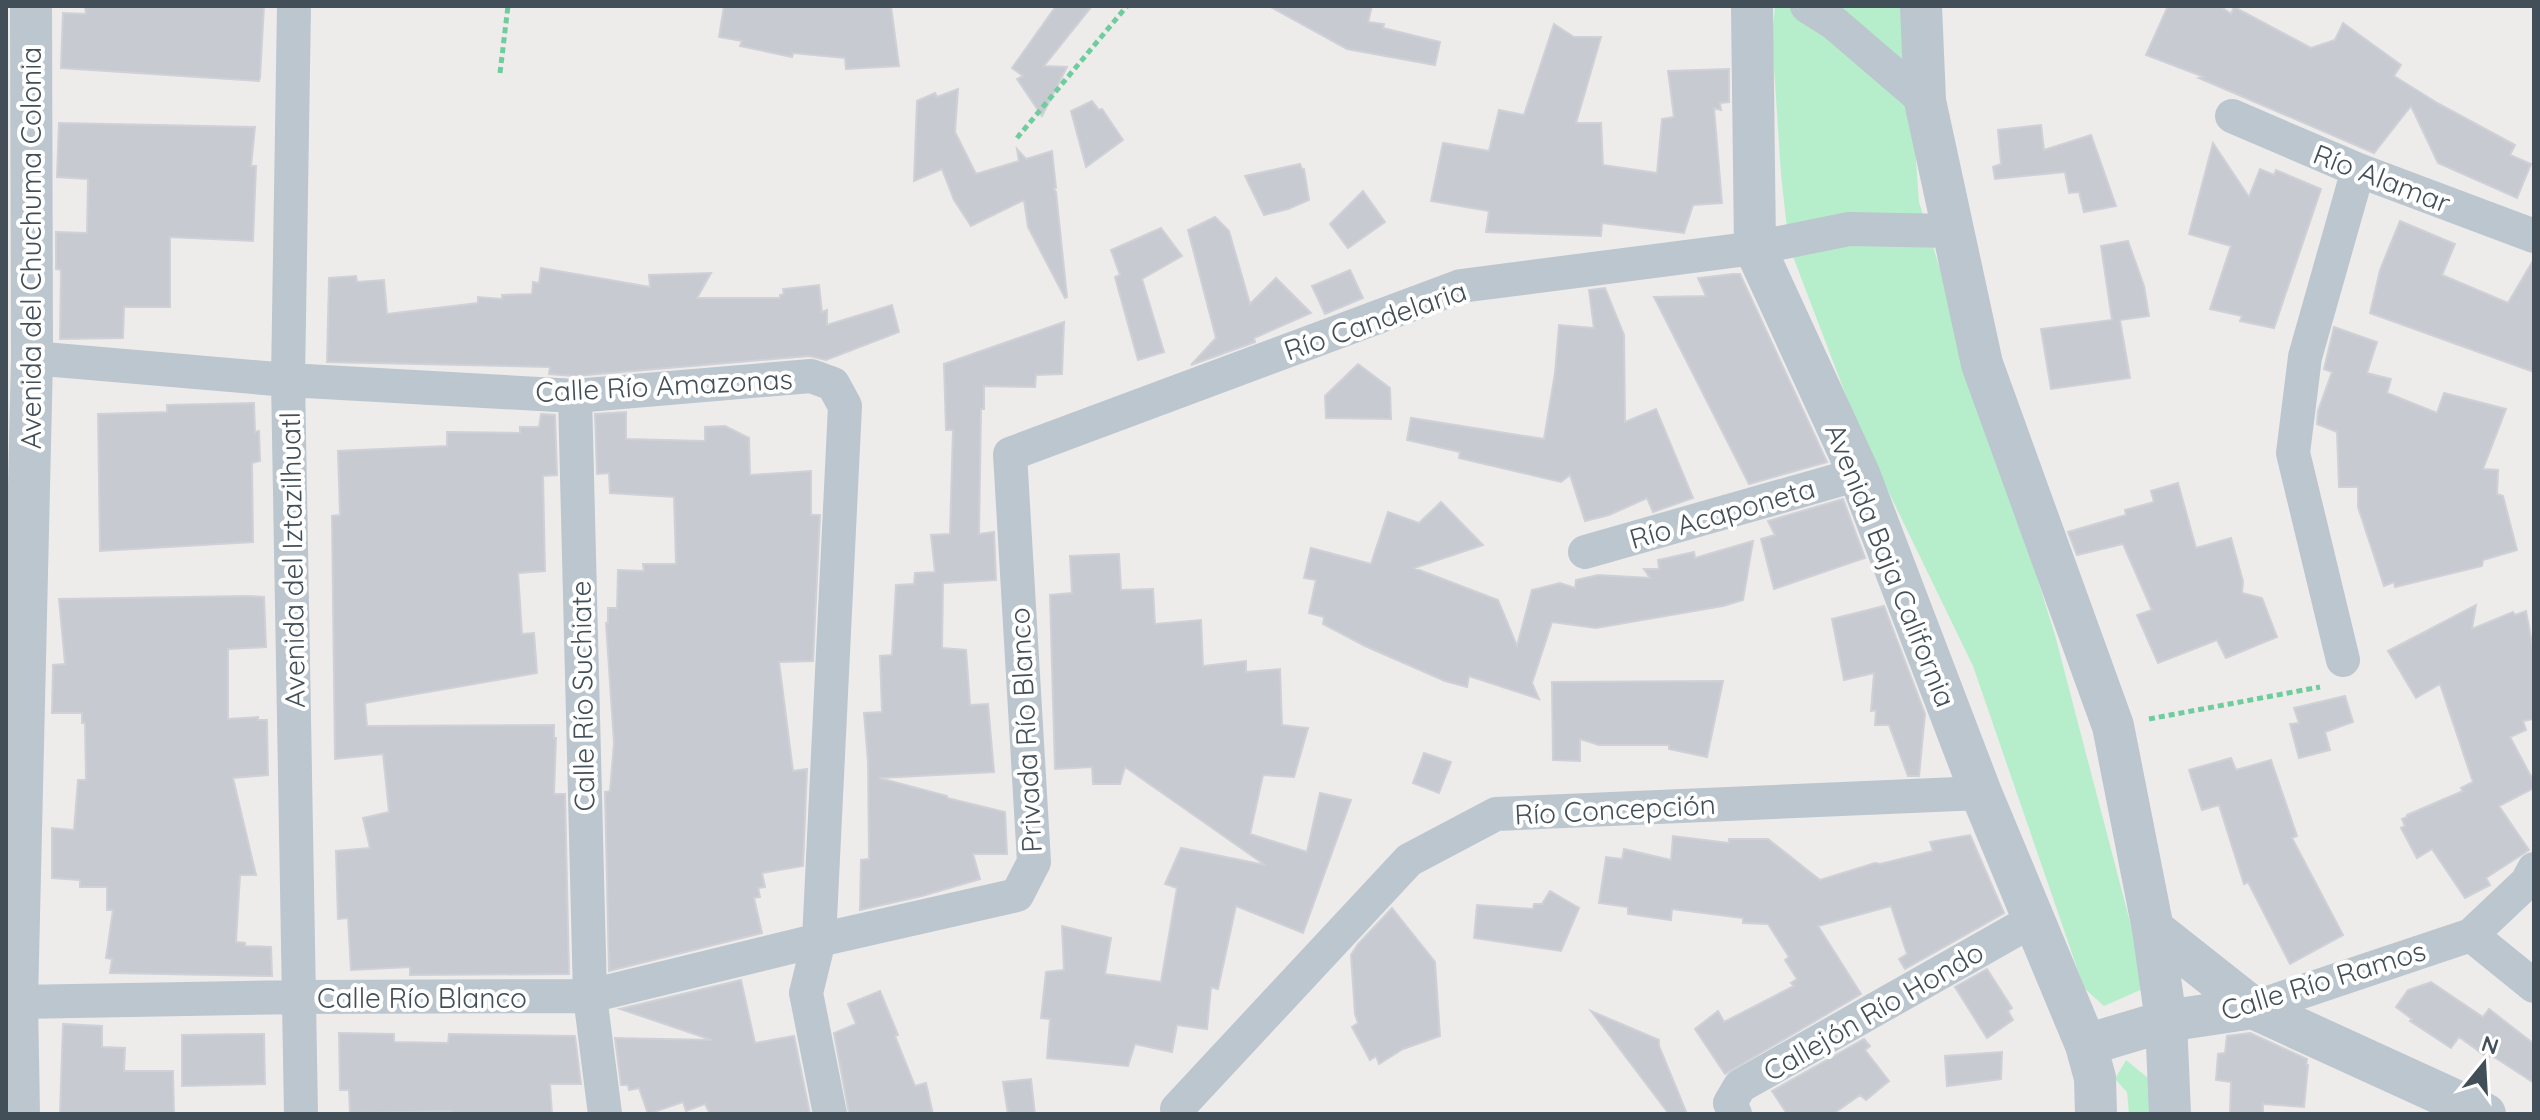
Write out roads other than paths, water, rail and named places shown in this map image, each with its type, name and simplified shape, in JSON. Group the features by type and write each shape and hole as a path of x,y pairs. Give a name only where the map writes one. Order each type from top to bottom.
{"street":[{"name":"Avenida del Chuchuma Colonia","path":"19,1114 17,1002 32,358 31,6"},
{"name":"Avenida del Iztazilhuatl","path":"294,6 288,380 301,1114"},
{"name":"Avenida Baja California","path":"1752,6 1755,248 1859,474 1981,793 2086,1045 2095,1078 2096,1114"},
{"path":"1807,6 1834,23 1925,101"},
{"path":"1921,6 1925,101 1982,364 2113,726 2153,929 2166,1021 2170,1114"},
{"name":"Río Alamar","path":"2232,116 2358,170 2534,236"},
{"path":"2343,660 2293,453 2305,357 2358,170"},
{"name":"Río Candelaria","path":"1010,454 1461,286 1755,248 1849,229 1953,231"},
{"name":"Calle Río Amazonas","path":"32,358 288,380 575,396 811,376 833,384 845,406 819,940"},
{"name":"Calle Río Suchiate","path":"575,396 590,996 605,1114"},
{"name":"Privada Río Blanco","path":"819,940 1017,895 1034,862 1010,454"},
{"name":"Río Acaponeta","path":"1585,552 1859,474"},
{"name":"Río Concepción","path":"1177,1109 1409,860 1496,814 1981,793"},
{"name":"Calle Río Ramos","path":"2086,1045 2166,1021 2253,1008 2471,935 2527,882 2534,869"},
{"name":"Callejón Río Hondo","path":"1735,1114 1730,1103 1740,1086 2033,920"},
{"path":"2153,929 2253,1008 2485,1114"},
{"path":"2471,935 2534,986"},
{"path":"819,940 806,993 830,1114"},
{"name":"Calle Río Blanco","path":"17,1002 590,996 819,940"}]}
